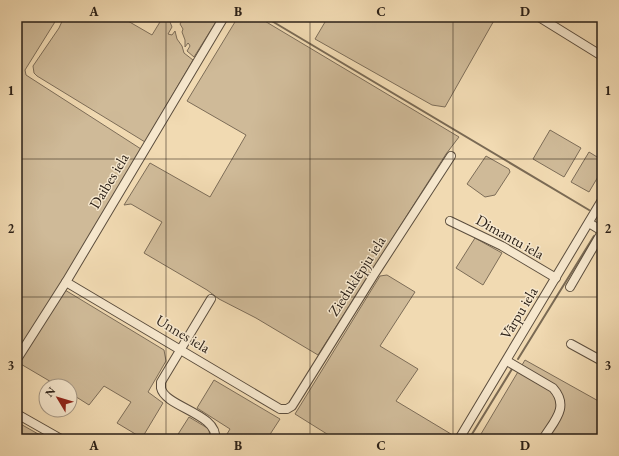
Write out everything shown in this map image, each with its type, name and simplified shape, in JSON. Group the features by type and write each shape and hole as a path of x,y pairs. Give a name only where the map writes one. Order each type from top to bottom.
{"street":[{"name":"Daibes iela","path":"17,359 66,282 224,17"},
{"path":"544,18 602,56"},
{"name":"Zieduklēpju iela","path":"287,409 292,406 375,273 451,156"},
{"name":"Vārpu iela","path":"459,439 602,200"},
{"name":"Dimantu iela","path":"450,221 502,246 556,278"},
{"path":"570,287 602,232 588,223"},
{"name":"Unnes iela","path":"66,282 280,409 287,409"},
{"path":"211,299 161,382 161,388 166,396 211,424 216,433 216,439"},
{"path":"572,344 602,362"},
{"path":"507,361 553,388 558,394 560,400 560,412 543,439"},
{"path":"17,414 61,439"}],"shaded area":[{"path":"17,17 58,17 25,70 26,75 141,149 60,285 17,353"},
{"path":"64,17 121,17 152,35 163,17 170,17 172,27 168,34 172,35 175,31 184,53 193,60 145,142 34,73 33,66 59,28"},
{"path":"184,17 219,17 194,57 187,51 190,46 188,43 185,47 185,40 182,32 183,29 180,24"},
{"path":"238,17 258,17 459,137 446,154 318,355 256,318 219,299 207,290 144,253 162,222 131,204 124,205 150,163 210,197 246,135 187,101"},
{"path":"328,17 405,17 409,19 411,17 496,17 445,107 432,105 315,39"},
{"path":"550,130 581,148 564,177 533,159"},
{"path":"589,152 602,160 602,170 589,192 571,182"},
{"path":"486,156 509,169 510,172 495,195 485,197 467,184"},
{"path":"475,238 502,253 483,285 456,268"},
{"path":"387,275 415,292 380,346 418,369 396,401 451,434 454,439 335,439 295,414 380,276"},
{"path":"65,290 164,350 166,361 148,392 163,403 142,438 117,423 131,402 104,386 89,405 78,398 78,378 44,378 19,363"},
{"path":"525,360 602,403 602,439 478,439"},
{"path":"214,380 280,419 267,439 224,439 230,429 197,408"},
{"path":"189,417 209,429 210,439 175,439"},
{"path":"17,422 47,439 17,439"}],"waterway":[{"path":"265,17 589,210"},
{"path":"518,359 594,236"},
{"path":"469,439 512,369"}]}
